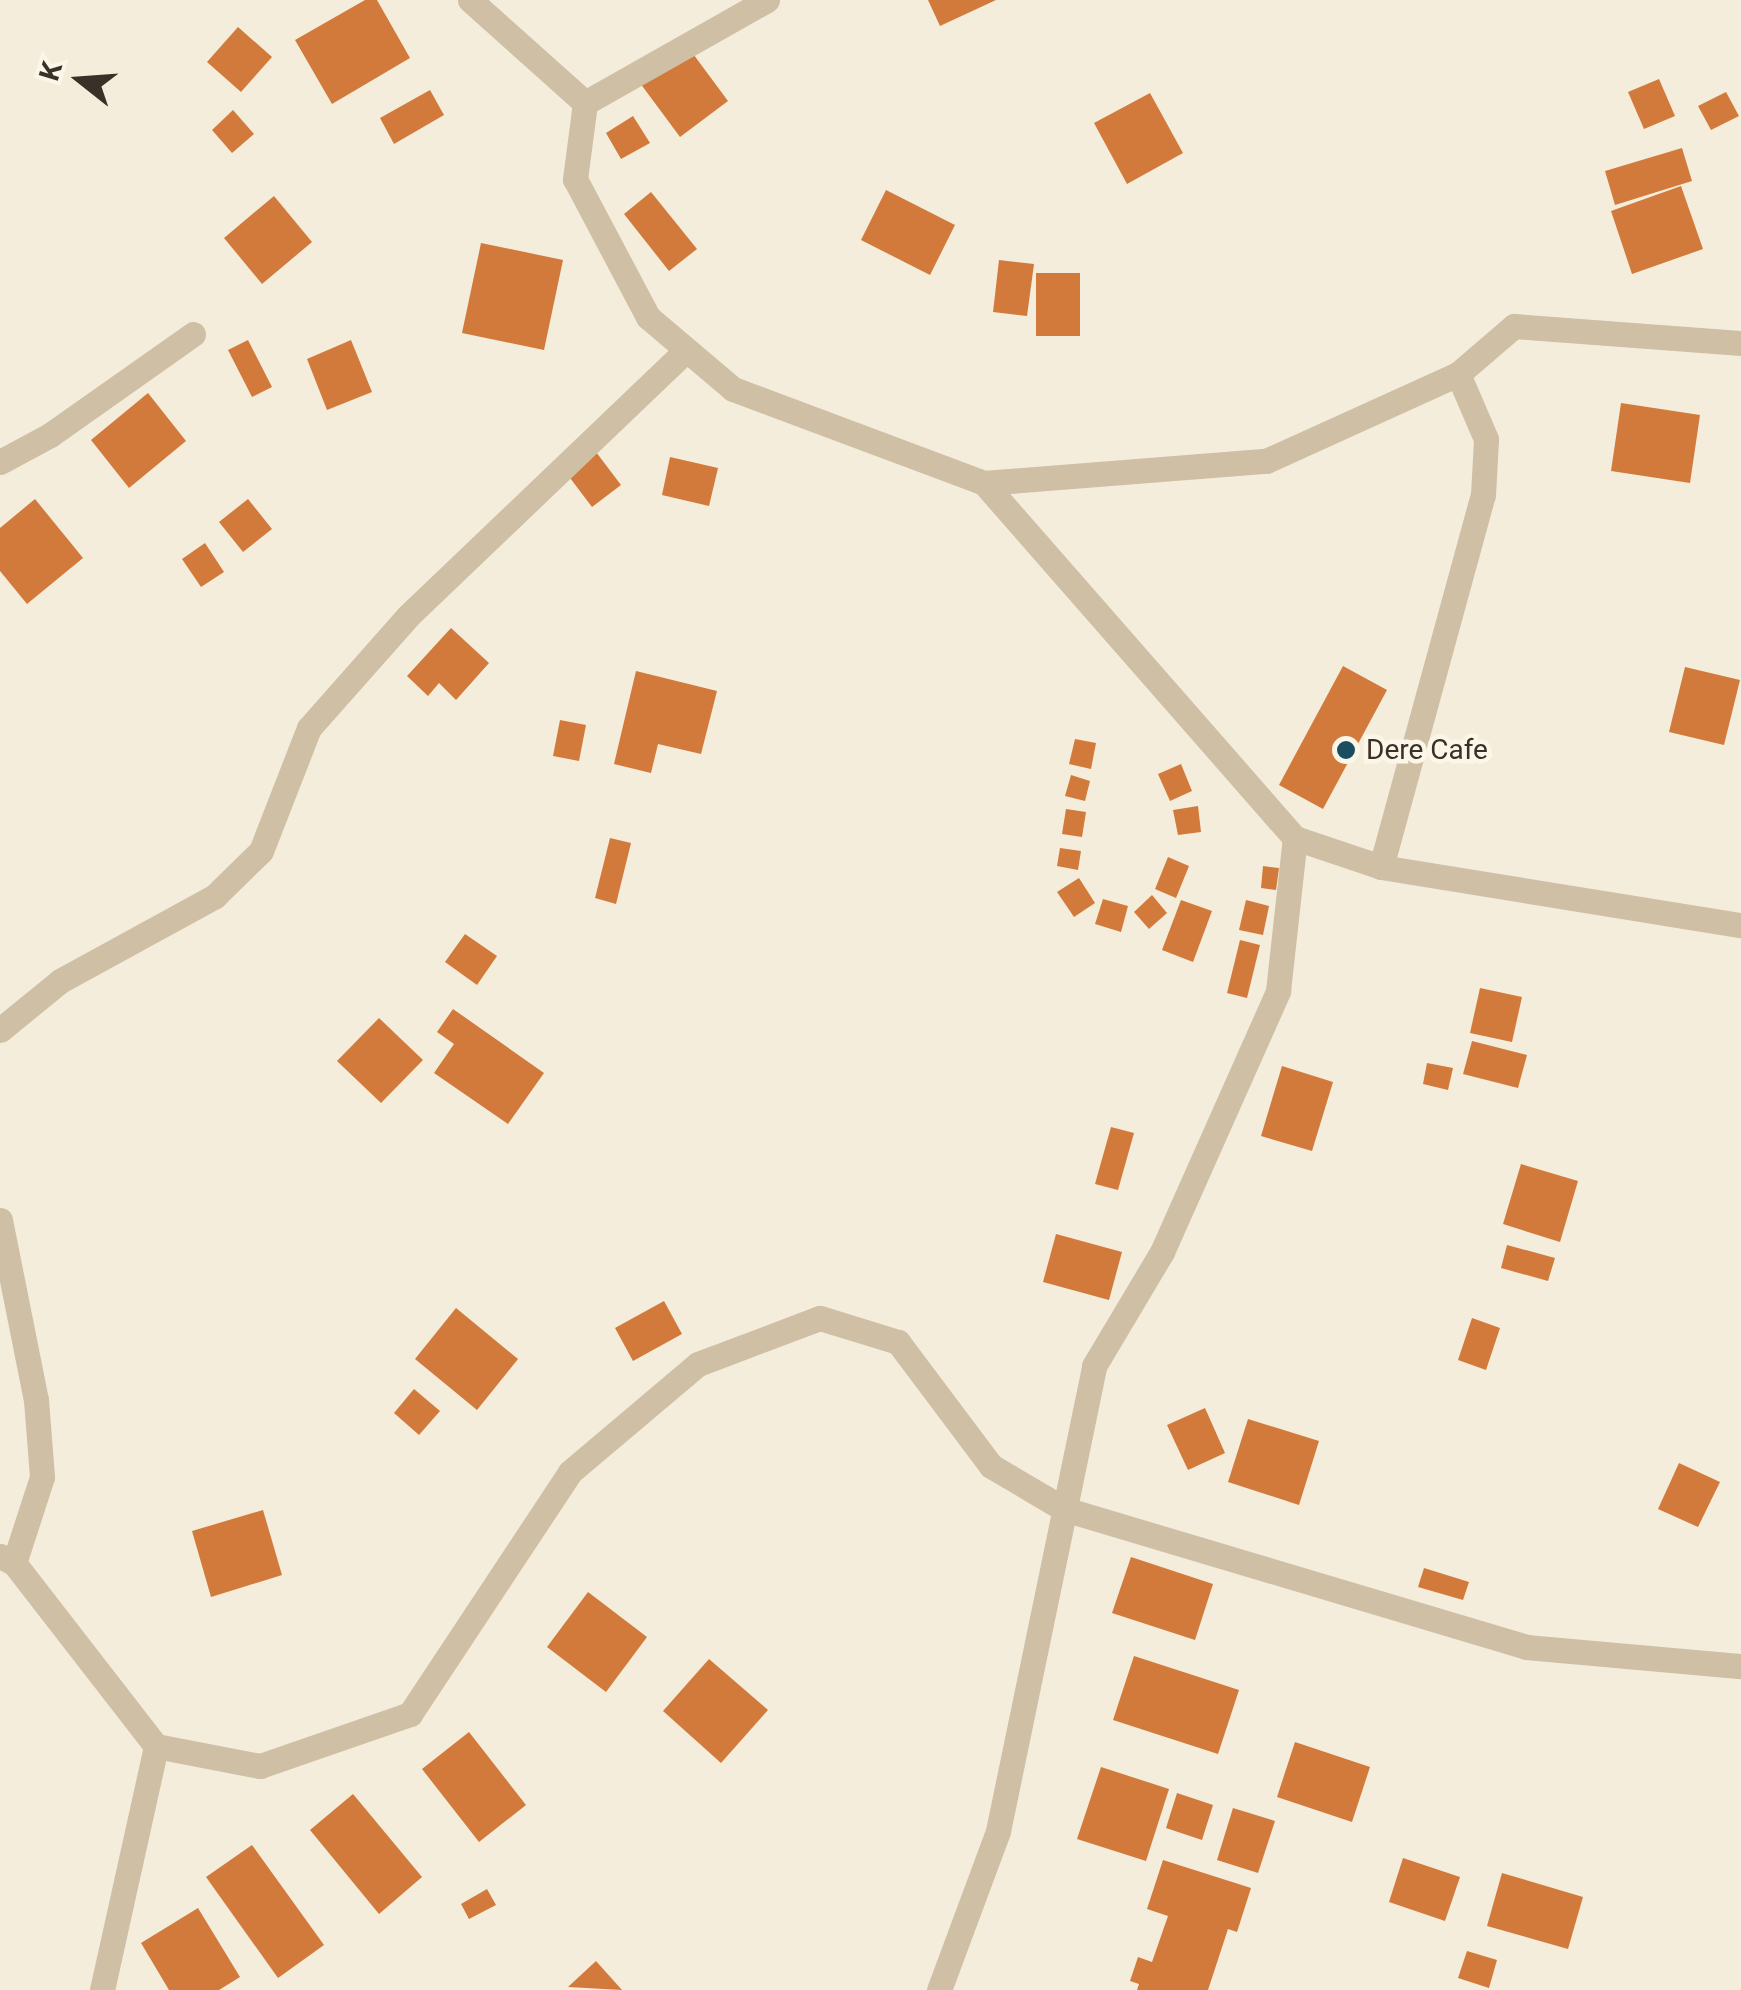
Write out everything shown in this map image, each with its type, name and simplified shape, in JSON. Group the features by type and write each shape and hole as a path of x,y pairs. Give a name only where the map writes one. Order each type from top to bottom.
{"street":[{"path":"470,0 584,104"},
{"path":"584,104 767,0"},
{"path":"584,104 575,179 648,317 733,390 984,482 1266,461 1458,374 1514,326 1741,343"},
{"path":"0,462 50,436 193,334"},
{"path":"0,1030 60,981 214,896 262,851 309,728 408,616 686,350"},
{"path":"1381,867 1483,494 1486,439 1458,374"},
{"path":"984,482 1295,838 1381,867 1741,926"},
{"path":"939,1990 998,1830 1094,1366 1162,1252 1278,991 1295,838"},
{"path":"0,1220 36,1400 42,1478 7,1559 156,1746 260,1766 410,1714 570,1472 698,1364 820,1318 898,1342 991,1466 1064,1508 1526,1647 1741,1666"},
{"path":"102,1990 156,1746"}],"building":[{"path":"365,0 377,0 410,58 332,104 295,40"},
{"path":"928,0 996,0 940,26"},
{"path":"238,27 272,57 241,92 207,62"},
{"path":"688,47 728,101 680,137 640,83"},
{"path":"1659,79 1675,116 1644,129 1628,92"},
{"path":"430,90 444,115 394,144 380,118"},
{"path":"1726,92 1739,116 1711,130 1698,106"},
{"path":"1150,93 1183,153 1127,184 1094,123"},
{"path":"233,110 254,134 232,153 212,130"},
{"path":"633,116 650,143 621,159 606,133"},
{"path":"1682,148 1692,181 1615,205 1605,171"},
{"path":"1681,186 1703,249 1632,274 1611,211"},
{"path":"886,190 955,225 930,275 861,240"},
{"path":"651,192 697,249 669,271 624,214"},
{"path":"274,196 312,242 262,284 224,238"},
{"path":"481,243 563,260 544,350 462,333"},
{"path":"999,260 1034,264 1027,316 993,312"},
{"path":"1036,273 1080,273 1080,336 1036,336"},
{"path":"248,340 272,387 252,397 228,350"},
{"path":"351,340 372,392 327,410 307,359"},
{"path":"148,393 186,441 129,488 91,440"},
{"path":"1621,403 1700,415 1690,483 1611,471"},
{"path":"596,452 621,485 592,507 567,474"},
{"path":"670,457 718,468 709,506 662,495"},
{"path":"35,499 83,558 27,604 0,571 0,528"},
{"path":"248,499 272,529 243,552 219,522"},
{"path":"205,543 224,572 201,587 182,559"},
{"path":"451,628 489,663 456,700 439,683 428,696 407,676"},
{"path":"1343,666 1387,690 1323,809 1279,785"},
{"path":"1685,667 1740,680 1724,745 1669,732"},
{"path":"636,671 717,691 701,754 658,744 651,773 614,764"},
{"path":"560,720 586,725 579,761 553,756"},
{"path":"1075,739 1096,743 1091,769 1069,764"},
{"path":"1181,764 1192,791 1170,801 1158,774"},
{"path":"1071,775 1090,781 1085,801 1065,796"},
{"path":"1198,806 1201,832 1178,835 1173,810"},
{"path":"1066,809 1086,812 1082,837 1062,834"},
{"path":"610,838 631,843 616,904 595,898"},
{"path":"1060,848 1081,851 1078,870 1057,866"},
{"path":"1168,857 1189,866 1176,898 1155,889"},
{"path":"1263,866 1279,868 1276,890 1261,888"},
{"path":"1079,878 1095,903 1074,917 1057,892"},
{"path":"1152,895 1167,913 1149,929 1134,912"},
{"path":"1103,899 1128,906 1121,932 1095,924"},
{"path":"1181,900 1212,911 1193,962 1162,950"},
{"path":"1246,900 1269,906 1263,935 1239,930"},
{"path":"465,934 497,956 477,985 445,962"},
{"path":"1240,940 1260,945 1247,998 1227,993"},
{"path":"1480,988 1522,997 1512,1042 1470,1033"},
{"path":"453,1009 544,1073 508,1124 434,1073 454,1044 437,1032"},
{"path":"379,1018 423,1060 381,1103 337,1061"},
{"path":"1472,1041 1527,1055 1518,1088 1463,1074"},
{"path":"1427,1063 1453,1068 1448,1090 1423,1084"},
{"path":"1282,1066 1333,1082 1312,1151 1261,1136"},
{"path":"1111,1127 1134,1133 1118,1190 1095,1184"},
{"path":"1521,1164 1578,1181 1560,1242 1503,1224"},
{"path":"1056,1234 1122,1252 1109,1300 1043,1282"},
{"path":"1507,1245 1555,1258 1548,1281 1501,1268"},
{"path":"664,1301 682,1334 633,1361 615,1328"},
{"path":"456,1308 518,1359 477,1410 415,1359"},
{"path":"1472,1318 1500,1328 1486,1370 1458,1360"},
{"path":"414,1389 440,1411 419,1435 394,1413"},
{"path":"1205,1408 1225,1453 1188,1470 1167,1425"},
{"path":"1248,1419 1319,1441 1299,1505 1228,1482"},
{"path":"1679,1463 1720,1482 1698,1527 1658,1509"},
{"path":"263,1510 282,1575 211,1597 192,1531"},
{"path":"1131,1557 1213,1584 1195,1640 1112,1613"},
{"path":"1424,1568 1469,1582 1463,1600 1418,1587"},
{"path":"588,1592 647,1637 606,1692 547,1647"},
{"path":"1134,1656 1239,1690 1218,1754 1113,1720"},
{"path":"709,1659 768,1710 721,1763 663,1711"},
{"path":"469,1732 526,1805 479,1842 422,1769"},
{"path":"1295,1742 1370,1767 1352,1822 1277,1797"},
{"path":"1101,1767 1169,1789 1146,1861 1077,1839"},
{"path":"1177,1793 1213,1805 1202,1840 1166,1828"},
{"path":"353,1794 422,1877 379,1914 310,1830"},
{"path":"1233,1808 1275,1821 1258,1873 1217,1860"},
{"path":"252,1845 324,1945 278,1978 206,1877"},
{"path":"1403,1858 1460,1877 1445,1921 1389,1902"},
{"path":"1163,1860 1251,1888 1237,1932 1228,1929 1208,1990 1137,1990 1139,1984 1130,1981 1138,1957 1152,1962 1168,1916 1147,1909"},
{"path":"1502,1873 1583,1897 1568,1949 1487,1926"},
{"path":"487,1889 496,1905 469,1919 461,1904"},
{"path":"198,1908 240,1977 219,1990 169,1990 141,1943"},
{"path":"1467,1951 1497,1960 1489,1988 1458,1978"},
{"path":"596,1961 622,1990 568,1987"}],"place":[{"name":"Dere Cafe","path":"1346,750"}]}
